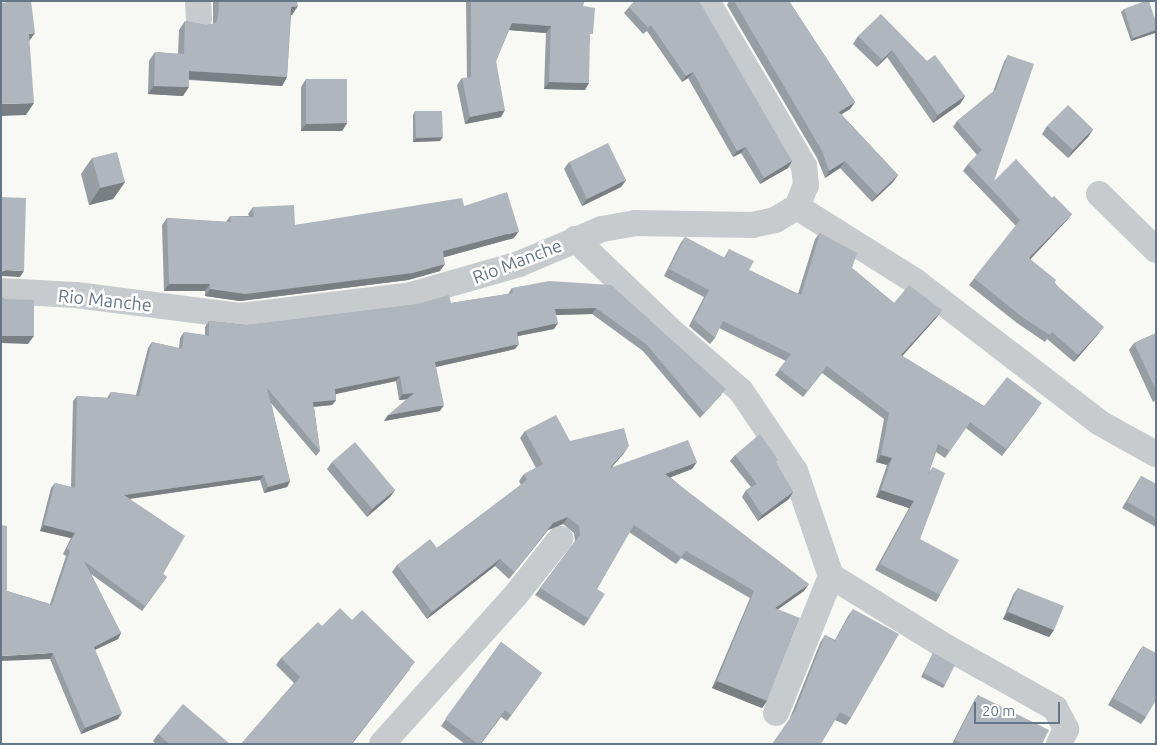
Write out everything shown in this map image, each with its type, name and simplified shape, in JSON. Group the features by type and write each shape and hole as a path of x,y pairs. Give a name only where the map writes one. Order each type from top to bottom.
{"street":[{"path":"707,1 804,166 806,186 797,207 915,281 1100,423 1156,454"},
{"path":"1099,194 1156,250"},
{"name":"Rio Manche","path":"1,291 76,295 240,316 411,295 519,264 602,229 635,223 752,225 775,220 797,207"},
{"path":"575,239 668,328 741,391 795,471 831,576 941,644 1055,708 1066,729 1059,744"},
{"path":"382,744 515,596 560,539"},
{"path":"776,713 831,576"}],"building":[{"path":"31,1 35,33 29,34 34,103 1,104 1,3"},
{"path":"219,1 297,1 298,6 291,7 287,77 189,71 189,87 154,86 155,52 184,54 185,21 206,25 216,23"},
{"path":"471,1 584,1 583,6 595,8 593,34 590,34 589,83 549,82 551,26 512,23 496,61 505,110 470,117 462,78 471,77"},
{"path":"635,1 699,1 792,161 764,178 746,147 737,151 693,72 686,76 651,25 648,28 629,7"},
{"path":"734,1 789,1 855,102 839,112 898,175 877,195 845,161 829,171 822,151"},
{"path":"1149,1 1156,22 1156,30 1133,38 1124,9"},
{"path":"881,14 927,61 935,55 965,96 938,115 892,50 882,60 858,36"},
{"path":"1008,55 1034,64 994,181 1016,159 1052,198 1054,196 1072,214 1029,258 1056,280 1054,283 1104,327 1078,355 1052,332 1050,335 1022,317 974,278 1020,220 968,164 982,150 957,121 996,89"},
{"path":"306,79 347,79 347,123 306,124"},
{"path":"1068,105 1093,129 1073,150 1047,126"},
{"path":"415,111 442,111 443,137 416,138"},
{"path":"608,143 626,180 587,199 569,162"},
{"path":"117,152 125,182 100,188 92,158"},
{"path":"507,192 519,231 443,251 445,264 413,273 245,294 210,289 210,284 169,284 167,218 231,222 230,216 254,217 253,207 294,205 295,225 462,198 464,206"},
{"path":"1,197 26,198 24,271 6,270 1,272"},
{"path":"820,233 857,253 852,268 894,303 909,285 942,310 901,355 984,406 1007,377 1042,403 1006,449 970,422 950,451 938,444 928,475 933,467 945,473 920,539 959,560 940,595 880,564 914,501 881,490 892,458 881,455 889,413 827,366 807,391 779,369 791,354 723,321 715,338 694,320 709,290 669,269 685,237 725,258 729,249 754,261 749,270 801,295"},
{"path":"549,281 611,285 726,389 704,413 647,345 596,308 555,309 558,323 517,332 519,344 435,362 444,405 388,415 414,393 403,394 400,376 335,389 336,400 313,402 320,451 267,388 290,481 268,487 264,475 124,495 185,536 163,574 167,577 145,606 84,561 121,633 94,647 122,713 85,728 53,653 1,656 1,525 7,526 7,591 52,605 70,551 67,548 75,533 44,525 55,483 75,488 77,396 110,398 111,392 139,396 152,342 182,349 184,332 209,336 209,321 246,325 417,304 449,295 451,303 513,293 512,288"},
{"path":"1,296 5,299 34,300 34,336 1,336"},
{"path":"1156,333 1156,390 1134,343"},
{"path":"556,415 570,441 624,428 629,446 610,468 688,440 697,462 665,474 809,584 775,608 800,618 767,701 717,681 754,591 686,551 681,557 634,525 597,589 605,594 589,619 540,588 580,535 579,526 568,517 553,523 514,572 500,559 432,612 397,565 430,539 437,548 527,480 524,474 543,464 525,431"},
{"path":"760,434 778,460 776,462 793,492 762,515 746,490 757,484 735,455"},
{"path":"355,442 395,490 372,509 332,462"},
{"path":"1141,476 1156,484 1156,518 1127,502"},
{"path":"1018,588 1064,606 1054,630 1008,612"},
{"path":"340,608 352,620 362,610 415,662 351,744 241,744 300,677 281,658 318,622 322,626"},
{"path":"853,609 899,634 851,718 840,712 821,744 772,744 795,711 825,635 835,641"},
{"path":"501,642 542,673 511,715 505,710 480,744 478,744 445,719"},
{"path":"1143,646 1156,653 1156,700 1146,717 1113,698"},
{"path":"933,653 955,665 945,685 924,673"},
{"path":"978,695 1049,730 1042,744 962,744 955,740"},
{"path":"183,704 230,744 169,744 158,734"}]}
